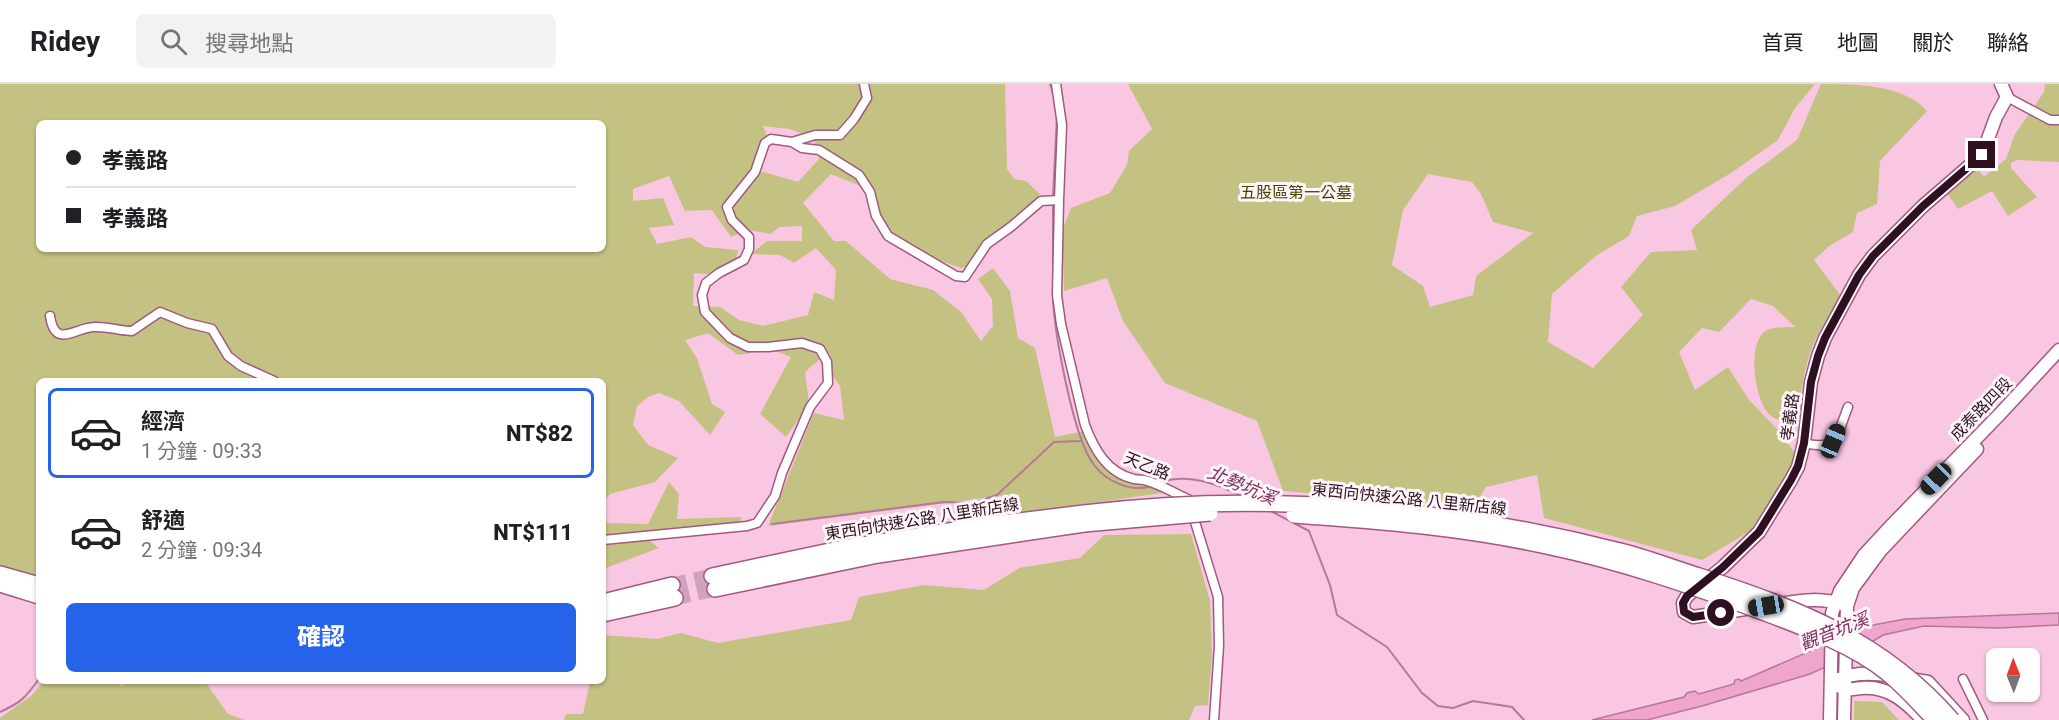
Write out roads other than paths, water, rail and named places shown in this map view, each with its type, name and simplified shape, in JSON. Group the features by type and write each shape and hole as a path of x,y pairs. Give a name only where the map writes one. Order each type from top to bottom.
{"highway":[{"name":"東西向快速公路 八里新店線","path":"1084,518 1143,506 1221,502 1336,507 1484,523 1548,534 1626,553 1767,598 1817,619 1894,664 1924,690 1952,720"},
{"name":"東西向快速公路 八里新店線","path":"714,582 844,548 986,525 1084,518 1263,513 1420,526 1551,547 1624,566 1720,596 1804,627 1886,671 1935,720"},
{"path":"0,574 36,584"},
{"path":"0,584 36,595"},
{"path":"606,602 673,591 606,613"}],"street":[{"path":"792,142 816,135 840,135 854,119 867,98 864,84"},
{"name":"天乙路","path":"1056,84 1062,125 1058,296 1061,324 1085,425 1090,440 1101,457 1118,473 1135,480 1144,480 1188,499 1218,597 1220,615 1214,720"},
{"path":"2001,84 2007,97 2050,120 2059,120"},
{"name":"孝義路","path":"1841,604 1811,599 1693,617 1684,612 1683,603 1687,596 1723,567 1759,532 1798,466 1804,443 1811,382 1818,356 1825,338 1859,275 1873,256 1923,206 1982,155 1996,117 2007,97"},
{"path":"606,540 747,526 757,523 775,496 782,473 810,407 828,383 827,362 820,349 802,343 748,347 730,338 705,312 702,296 706,283 719,273 744,260 749,249 749,237 732,220 727,207 754,172 765,143 771,139 792,142 802,148 819,150 859,175 870,192 876,216 888,236 956,276 965,277 987,244 1041,201 1059,200"},
{"path":"50,316 51,327 58,334 64,335 91,327 132,331 156,314 164,312 187,323 212,329 228,356 241,366 267,378"},
{"name":"成泰路四段","path":"1841,604 1840,591 1864,555 2059,350"},
{"name":"成泰路四段","path":"1841,604 1881,550 2059,362"},
{"path":"1804,443 1826,446 1833,441 1848,407"},
{"path":"1830,720 1832,612 1841,604 1847,626 1844,720"},
{"path":"1831,676 1846,671 1928,682 1963,720"},
{"path":"1831,676 1845,690"},
{"path":"1963,680 1983,720"},
{"path":"1845,690 1863,688 1889,692 1903,700 1923,720"}],"waterway":[{"name":"北勢坑溪","path":"1050,84 1054,96"},
{"name":"北勢坑溪","path":"1053,197 1057,116"},
{"name":"北勢坑溪","path":"1053,203 1053,290"},
{"name":"北勢坑溪","path":"1053,296 1066,384 1086,451 1099,471 1112,481 1127,487 1151,486"},
{"path":"772,524 944,502 973,503 997,495 1054,442 1081,441"},
{"name":"北勢坑溪","path":"1162,482 1193,479 1223,488 1242,497"},
{"name":"北勢坑溪","path":"1269,510 1309,531 1330,585 1337,615 1387,647 1422,693 1438,706 1453,708 1473,701 1512,707 1524,720"},
{"path":"0,712 22,699 36,683"}],"tunnel":[{"path":"672,585 712,576"},
{"path":"675,598 715,589"}],"park label":[{"name":"五股區第一公墓","path":"1296,192"}],"water label":[{"name":"觀音坑溪","path":"1834,631"}]}
